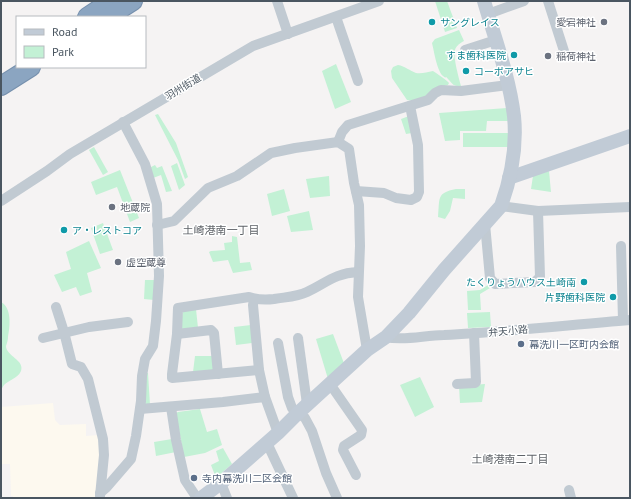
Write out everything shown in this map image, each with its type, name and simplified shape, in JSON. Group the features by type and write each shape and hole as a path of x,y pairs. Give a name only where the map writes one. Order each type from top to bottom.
{"highway":[{"path":"88,16 111,1"},
{"path":"110,16 133,1"},
{"path":"1,72 16,63"},
{"path":"1,86 29,68"}],"street":[{"path":"277,1 288,34"},
{"name":"羽州街道","path":"1,201 70,154 253,46 336,17 354,5 379,1"},
{"path":"201,498 221,483 267,443 302,408 368,350 386,337 409,313 444,270 501,206 509,178 514,149 514,117 508,85 486,7 524,1"},
{"path":"548,1 564,51"},
{"path":"336,17 358,82"},
{"path":"465,50 496,40"},
{"path":"338,142 342,132 348,125 428,100 441,90 461,90 508,85"},
{"path":"356,191 384,193 396,198 411,200 417,197 419,192 418,145 410,106"},
{"path":"100,495 131,459 140,409 142,376 146,360 153,346 159,276 157,204 146,164 124,122"},
{"path":"509,178 630,136"},
{"path":"157,225 174,221 208,188 237,176 271,153 338,142 349,149 359,205 360,246 358,297 368,350"},
{"path":"501,206 538,211 630,207"},
{"path":"484,224 490,278 495,284 535,282 540,277 538,211"},
{"path":"621,246 626,320"},
{"path":"259,370 172,378 177,334 178,308 249,297 260,300 295,296 306,293 337,276 348,272 358,272"},
{"path":"254,299 253,305 259,370 265,396 278,432"},
{"path":"56,307 72,364 81,367 88,379 103,439 104,455 100,495"},
{"name":"弁天小路","path":"386,337 396,339 626,320"},
{"path":"43,338 89,327 128,322"},
{"path":"177,334 211,330 214,333 218,374"},
{"path":"457,384 476,382 474,333"},
{"path":"298,338 302,408 337,498"},
{"path":"278,343 288,397 292,408 302,408"},
{"path":"330,384 362,430 361,435 344,446 343,450 356,474"},
{"path":"140,409 223,402 265,396"},
{"path":"171,407 176,440 185,480 197,498"},
{"path":"267,443 293,498"},
{"path":"221,483 226,498"}],"shaded area":[{"path":"53,403 55,420 60,425 86,424 86,436 99,435 100,437 98,498 13,498 13,496 11,496 10,464 2,464 1,407"}],"green space":[{"path":"435,1 447,1 457,28 445,32"},
{"path":"459,30 464,41 456,47 455,50 456,68 461,86 456,86 453,85 441,73 437,65 432,43 435,39"},
{"path":"336,64 351,102 335,109 322,71"},
{"path":"398,65 416,73 433,71 449,83 448,85 437,89 422,99 413,101 407,100 392,78 391,71 393,67"},
{"path":"507,108 508,121 487,121 486,131 460,131 460,140 445,141 439,113"},
{"path":"158,114 176,143 188,177 185,179 178,160 155,115"},
{"path":"409,116 412,133 406,134 401,119"},
{"path":"463,133 510,133 509,147 463,147"},
{"path":"94,147 108,172 103,175 89,150"},
{"path":"177,163 185,185 179,190 171,166"},
{"path":"155,165 157,168 162,166 172,191 166,192 161,175 153,178 149,168"},
{"path":"120,170 139,218 130,222 117,187 96,195 91,182"},
{"path":"549,171 551,192 531,189 533,176"},
{"path":"329,176 330,196 310,198 306,179"},
{"path":"284,189 290,211 272,216 267,194"},
{"path":"456,189 465,189 465,199 453,198 450,211 445,219 438,217 440,197 445,192"},
{"path":"309,211 313,230 291,232 287,216"},
{"path":"103,223 113,250 100,254 91,228"},
{"path":"232,236 237,237 240,263 250,262 252,270 233,273 228,260 213,262 209,252 225,250 224,243 232,242"},
{"path":"89,241 101,268 87,273 92,292 80,296 76,287 62,292 54,275 71,269 66,252"},
{"path":"145,280 156,280 154,300 144,299"},
{"path":"488,285 490,288 480,294 481,310 468,310 467,291 480,290"},
{"path":"1,302 5,305 9,313 10,323 6,346 9,353 22,367 20,373 4,385 1,390"},
{"path":"196,309 198,328 180,330 183,310"},
{"path":"490,312 491,327 468,328 467,313"},
{"path":"251,325 252,343 236,345 234,327"},
{"path":"333,334 345,366 328,379 316,339"},
{"path":"195,356 213,356 214,372 193,372"},
{"path":"145,373 148,373 150,405 144,404"},
{"path":"420,377 434,407 415,417 400,385"},
{"path":"485,384 482,402 460,403 459,386"},
{"path":"200,409 207,432 217,429 222,445 205,453 184,457 176,413"},
{"path":"172,439 176,452 156,456 154,442"},
{"path":"223,448 232,464 216,478 211,465 219,461 216,451"}],"place":[{"name":"サングレイス","path":"432,22"},
{"name":"愛宕神社","path":"604,22"},
{"name":"すま歯科医院","path":"514,55"},
{"name":"稲荷神社","path":"548,56"},
{"name":"コーポアサヒ","path":"466,71"},
{"name":"地蔵院","path":"112,207"},
{"name":"ア・レストコア","path":"64,230"},
{"name":"虚空蔵尊","path":"118,262"},
{"name":"たくりょうハウス土崎南","path":"584,282"},
{"name":"片野歯科医院","path":"613,297"},
{"name":"幕洗川一区町内会館","path":"521,344"},
{"name":"寺内幕洗川二区会館","path":"194,478"}],"district":[{"name":"土崎港南一丁目","path":"221,230"},
{"name":"土崎港南二丁目","path":"510,459"}]}
